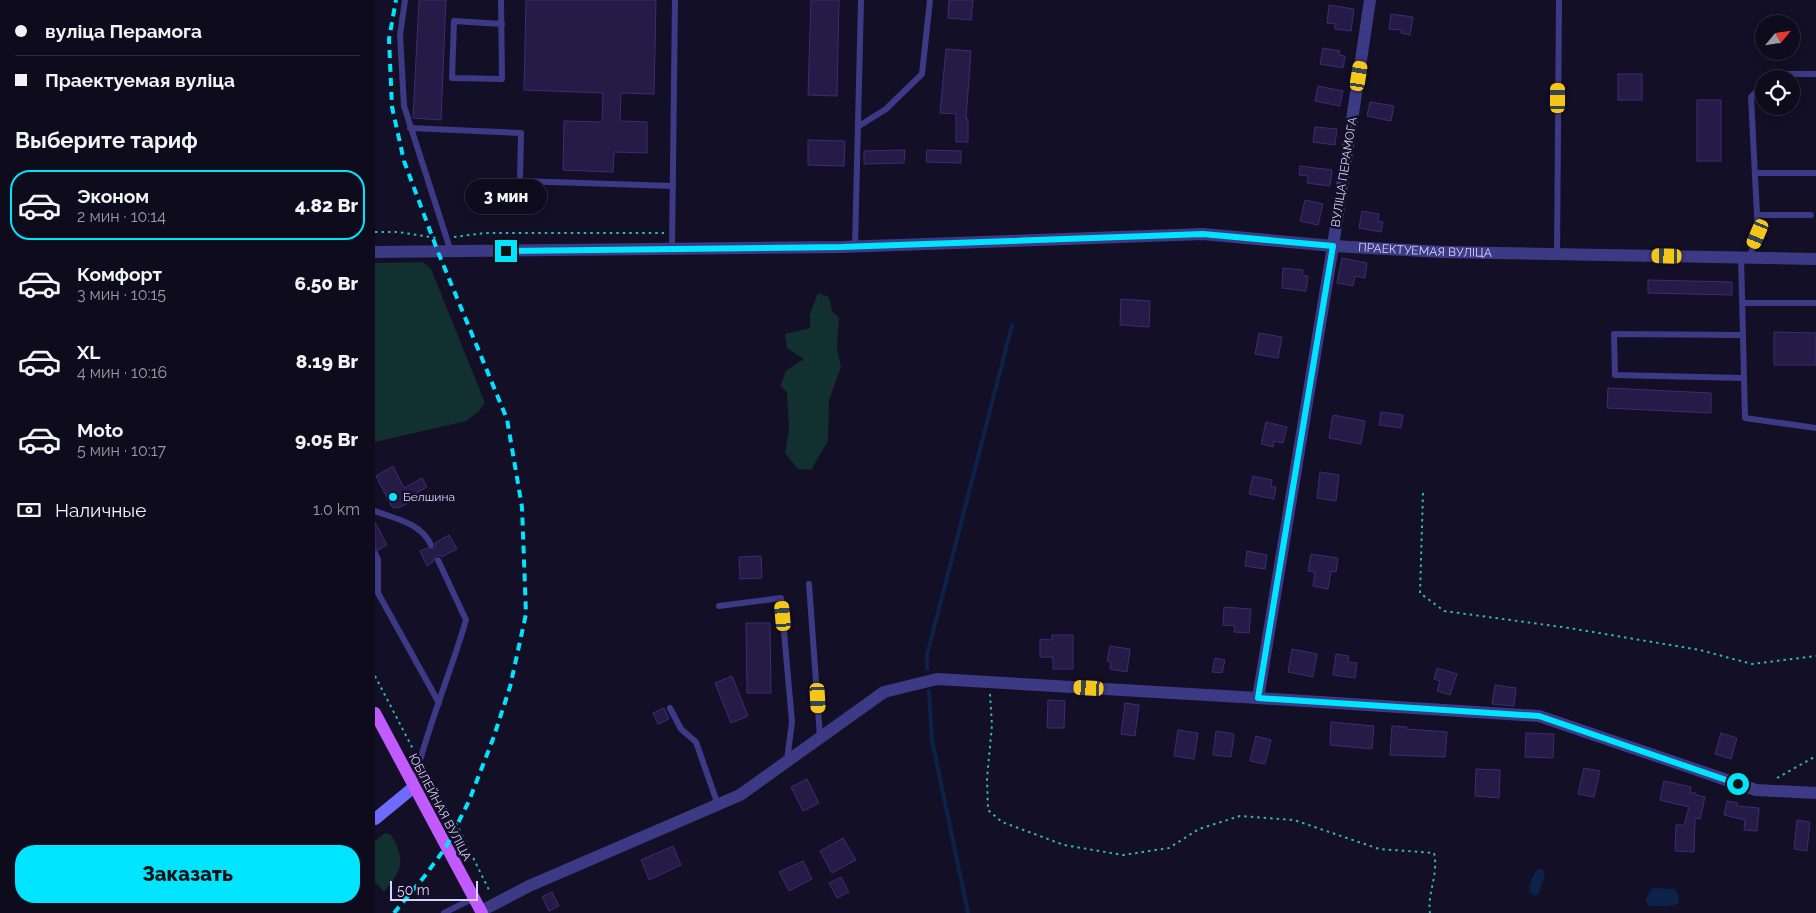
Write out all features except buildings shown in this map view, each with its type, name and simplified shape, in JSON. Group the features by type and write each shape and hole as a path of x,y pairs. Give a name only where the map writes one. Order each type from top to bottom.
{"main road":[{"name":"ЮБІЛЕЙНАЯ ВУЛІЦА","path":"375,713 482,912"},
{"path":"375,819 414,787"}],"street":[{"name":"ВУЛІЦА ПЕРАМОГА","path":"1258,698 1333,246 1370,0"},
{"name":"ПРАЕКТУЕМАЯ ВУЛІЦА","path":"375,252 672,250 855,246 1203,234 1333,246 1442,252 1816,259"},
{"path":"482,912 529,886 740,794 884,692 937,679 1539,716 1756,790 1816,793"}],"lane":[{"path":"405,0 400,35 404,106 451,252"},
{"path":"501,0 502,24 502,80 453,78 455,21 502,24"},
{"path":"672,250 675,0"},
{"path":"855,246 861,0"},
{"path":"859,126 886,109 922,74 929,0"},
{"path":"1557,254 1559,0"},
{"path":"1800,74 1816,74"},
{"path":"1755,93 1751,97 1758,234 1745,257 1741,303 1745,418 1816,428"},
{"path":"410,128 521,133 521,181 673,186"},
{"path":"1755,173 1816,172"},
{"path":"1757,215 1811,215"},
{"path":"1741,303 1816,303"},
{"path":"1743,335 1614,334 1615,375 1744,378"},
{"path":"375,511 418,527 431,545"},
{"path":"375,554 378,559 378,592 439,704"},
{"path":"414,787 420,760 454,664 466,620 438,560"},
{"path":"809,584 820,738"},
{"path":"719,606 781,598 792,722 787,761"},
{"path":"669,708 681,729 696,742 718,805"},
{"path":"444,913 474,898"}],"path":[{"path":"375,232 398,232 433,238 485,234 672,234"},
{"path":"1423,493 1420,593 1444,611 1569,628 1691,648 1752,664 1816,656"},
{"path":"375,676 438,798 457,825 495,904"},
{"path":"977,682 990,691 992,725 987,778 988,810 1002,822 1064,844 1123,855 1169,848 1199,828 1240,816 1293,820 1379,849 1434,853 1437,864 1429,904 1430,913"},
{"path":"1773,780 1816,756"}],"green space":[{"path":"423,262 431,269 485,403 479,411 466,421 375,442 375,263"},
{"path":"818,293 829,297 832,311 839,318 837,348 841,367 829,400 828,441 811,470 798,469 785,453 789,430 787,392 780,386 786,371 804,359 787,348 785,334 810,328 810,314"},
{"path":"385,833 391,835 396,844 400,865 395,878 384,892 375,882 375,841"}],"water":[{"path":"1538,869 1542,869 1545,873 1539,894 1535,896 1529,892 1529,889 1530,883"},
{"path":"1652,888 1675,889 1679,896 1678,904 1649,906 1645,901"}],"waterway":[{"path":"927,669 927,655 1012,325"},
{"path":"929,691 932,740 968,913"}],"railway":[{"path":"394,913 446,847 469,801 493,739 510,687 526,614 522,507 507,419 438,252 404,161 392,107 389,39 396,0"}],"place":[{"name":"Белшина","path":"393,497"}],"route":[{"path":"506,251 841,247 1203,234 1333,246 1258,698 1539,716 1738,784"}]}
